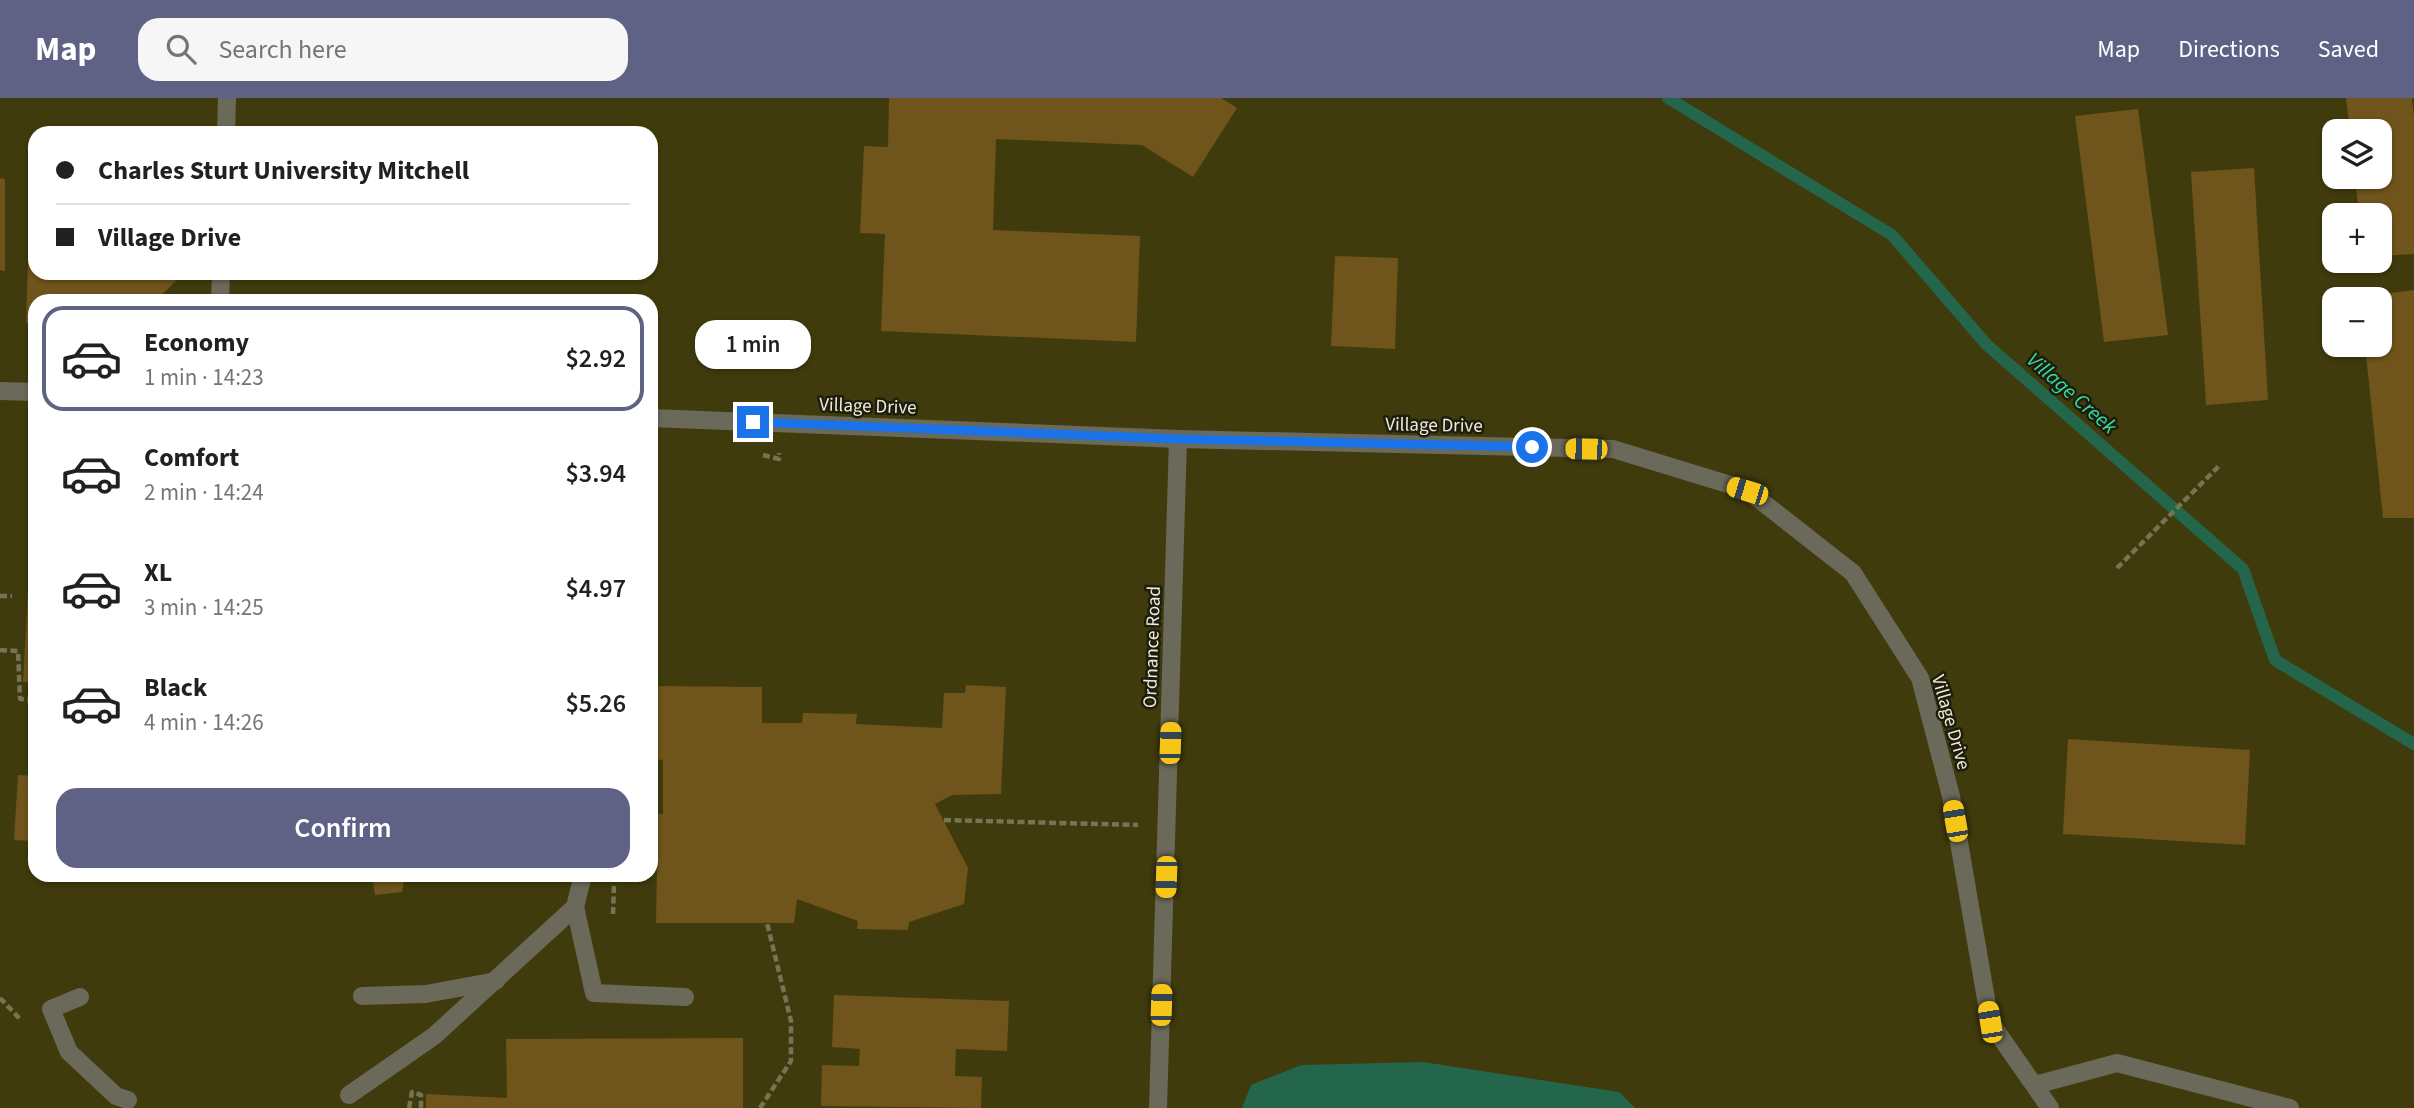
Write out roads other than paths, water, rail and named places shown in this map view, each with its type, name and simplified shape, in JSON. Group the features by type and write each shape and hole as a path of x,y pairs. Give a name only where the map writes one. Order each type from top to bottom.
{"lane":[{"path":"226,126 227,98"},
{"path":"0,391 28,392"},
{"name":"Village Drive","path":"658,418 1178,439 1613,449 1747,491 1853,573 1920,678 1951,796 1990,1022 2050,1108"},
{"name":"Ordnance Road","path":"1158,1108 1178,439"},
{"path":"581,882 575,907 594,993 685,997"},
{"path":"349,1095 434,1036 575,907"},
{"path":"362,996 426,994 496,981"},
{"path":"80,997 51,1009 69,1052 116,1096 128,1100"},
{"path":"2035,1085 2117,1063 2290,1108"}],"waterway":[{"name":"Village Creek","path":"1668,98 1892,235 1987,345 2243,569 2275,660 2414,744"}]}
